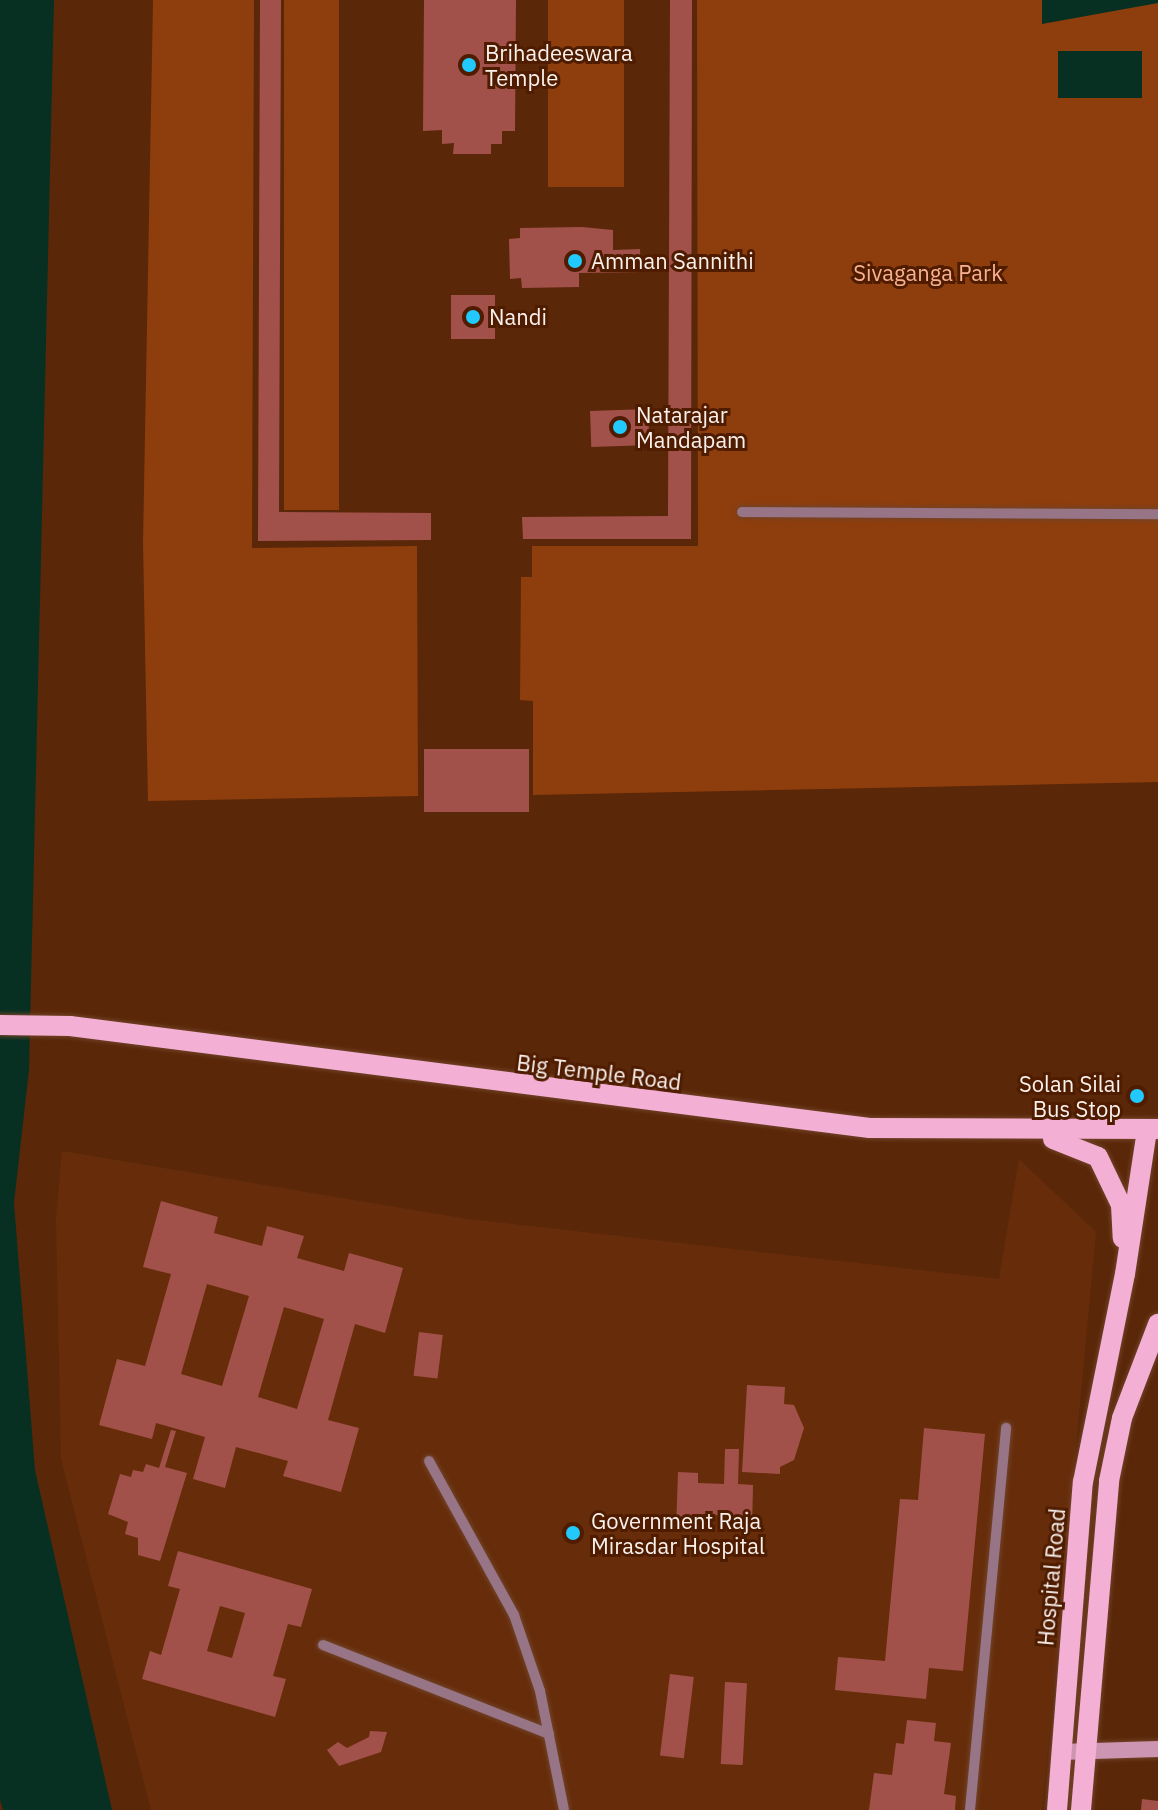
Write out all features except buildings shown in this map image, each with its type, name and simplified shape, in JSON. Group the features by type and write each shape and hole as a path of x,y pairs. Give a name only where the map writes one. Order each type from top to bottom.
{"main road":[{"name":"Big Temple Road","path":"0,1025 49,1025 870,1128 1019,1132 1152,1130"},
{"path":"1125,1274 1152,1130"},
{"path":"1019,1132 1078,1145 1098,1157 1121,1205 1125,1274"},
{"name":"Hospital Road","path":"1057,1810 1083,1482 1125,1274"},
{"path":"1081,1810 1105,1519 1122,1418 1158,1324"}],"street":[{"path":"1061,1752 1158,1749"}],"lane":[{"path":"742,512 1158,514"},
{"path":"970,1810 1006,1428"},
{"path":"429,1461 514,1615 549,1734 564,1810"},
{"path":"323,1645 549,1734"}],"shaded area":[{"path":"0,0 54,0 29,1070 14,1203 35,1470 112,1810 3,1810 0,1800"},
{"path":"1042,0 1158,0 1158,3 1042,24"},
{"path":"1058,51 1142,51 1142,98 1058,98"},
{"name":"Government Raja Mirasdar Hospital","path":"62,1151 468,1219 999,1279 1019,1159 1096,1232 1042,1810 151,1810 61,1459 56,1218"}],"green space":[{"path":"153,0 254,0 252,548 417,546 418,796 148,801 143,543"},
{"path":"284,0 339,0 339,510 284,510"},
{"path":"548,0 624,0 624,187 548,187"},
{"name":"Sivaganga Park","path":"697,0 1158,0 1158,782 533,795 533,701 520,700 521,577 532,577 532,546 698,546"}],"place":[{"name":"Brihadeeswara Temple","path":"469,65"},
{"name":"Amman Sannithi","path":"575,261"},
{"name":"Nandi","path":"473,317"},
{"name":"Natarajar Mandapam","path":"620,427"},
{"name":"Solan Silai Bus Stop","path":"1137,1096"},
{"name":"Government Raja Mirasdar Hospital","path":"573,1533"}]}
